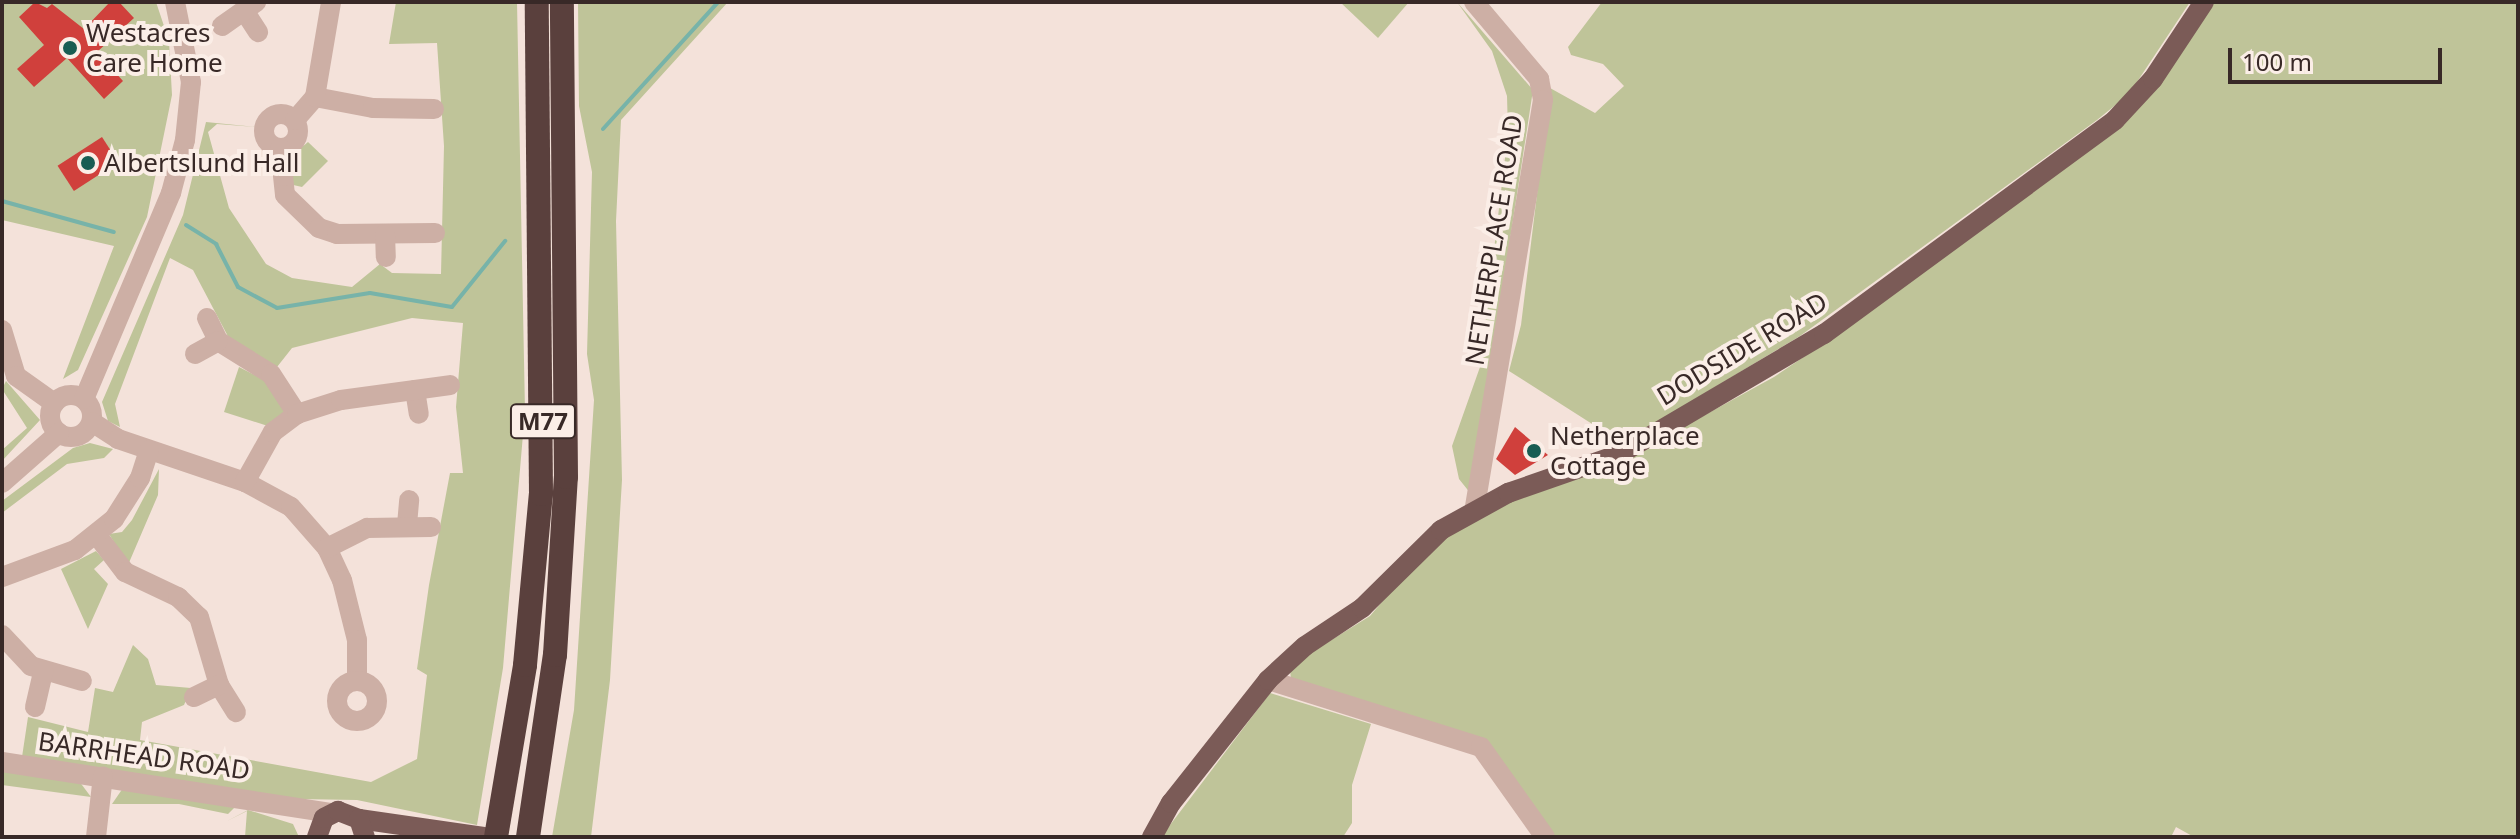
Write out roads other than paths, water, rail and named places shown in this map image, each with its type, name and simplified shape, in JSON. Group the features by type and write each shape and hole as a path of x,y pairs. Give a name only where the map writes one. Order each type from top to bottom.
{"highway":[{"name":"M77","path":"496,837 525,665 541,494 537,2"},
{"name":"M77","path":"528,837 555,655 566,477 562,2"}],"main road":[{"name":"DODSIDE ROAD","path":"1152,837 1171,803 1268,680 1362,608 1411,557 1475,507 1620,454 1824,334 2115,120 2153,79 2204,2"},
{"path":"316,837 330,813 346,811 362,828 437,828 484,837"},
{"path":"373,837 437,828"}],"street":[{"path":"175,2 191,82 185,140 171,193 84,399 92,422 149,450 245,482 291,507 327,548 353,613 357,681"},
{"path":"280,148 295,141 295,120 315,97 331,2"},
{"name":"NETHERPLACE ROAD","path":"1474,2 1539,79 1543,100 1475,507"},
{"path":"222,26 251,7 258,32"},
{"path":"315,97 358,115 434,109"},
{"path":"280,148 266,139 266,123 279,114 295,120"},
{"path":"280,148 280,180 302,217 337,234 435,233"},
{"path":"385,234 386,257"},
{"path":"207,318 218,341 271,374 297,414"},
{"path":"2,330 6,371 25,387 54,403"},
{"path":"195,354 218,341"},
{"path":"245,482 273,432 297,414 450,385"},
{"path":"415,390 419,414"},
{"path":"54,403 72,394 84,399"},
{"path":"54,403 51,423 59,433 78,436 92,422"},
{"path":"2,483 59,433"},
{"path":"2,577 63,557 96,534 127,505 149,450"},
{"path":"407,525 409,500"},
{"path":"327,548 367,528 431,527"},
{"path":"96,534 125,572 189,604 207,630 219,685 236,712"},
{"path":"2,635 43,671 82,681"},
{"path":"35,707 43,671"},
{"path":"1268,680 1481,747 1545,837"},
{"path":"194,697 219,685"},
{"name":"BARRHEAD ROAD","path":"2,762 330,813"},
{"path":"96,837 103,776"},
{"name":"BARRHEAD ROAD","path":"277,803 316,837"}],"waterway":[{"path":"603,129 718,2"},
{"path":"2,201 114,232"},
{"path":"186,225 216,244 238,287 277,308 370,293 452,307 505,241"}],"place":[{"name":"Westacres Care Home","path":"70,48"},
{"name":"Albertslund Hall","path":"88,163"},
{"name":"Netherplace Cottage","path":"1534,451"}]}
